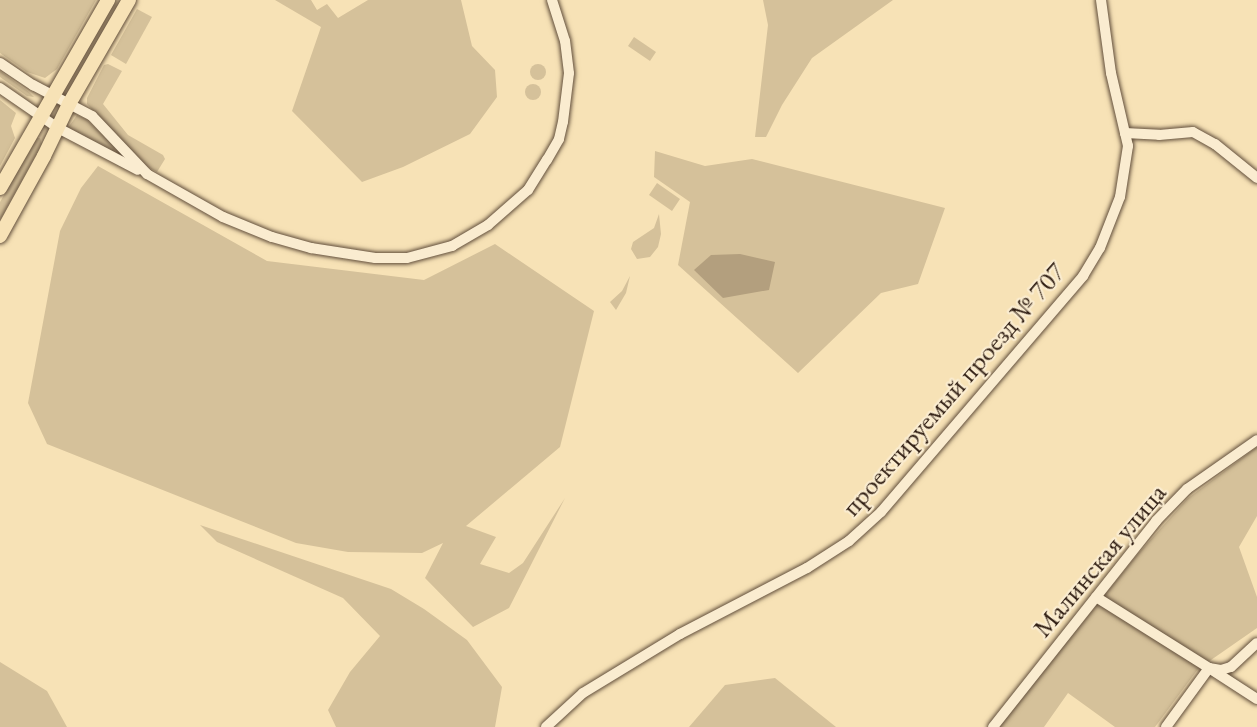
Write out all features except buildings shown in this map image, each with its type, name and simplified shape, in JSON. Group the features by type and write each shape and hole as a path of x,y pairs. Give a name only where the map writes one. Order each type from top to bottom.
{"main road":[{"path":"0,188 108,0"},
{"path":"0,236 69,104 129,0"}],"street":[{"path":"0,88 58,128 223,217 272,237 311,248 386,258 407,258 452,246 488,225 523,196 559,139 567,102 569,73 565,41 552,0"},
{"name":"проектируемый проезд № 707","path":"546,727 583,693 680,634 807,568 849,541 881,512 1083,276 1100,248 1120,198 1128,146 1111,73 1101,0"},
{"path":"0,63 53,96 92,116 147,174"},
{"path":"1125,133 1160,135 1193,132 1215,144 1257,178"},
{"name":"Малинская улица","path":"993,727 1155,522 1187,489 1257,440"},
{"path":"1096,597 1257,699"},
{"path":"1209,668 1221,670 1231,667 1257,643"},
{"path":"1166,727 1209,668"}],"shaded area":[{"path":"0,0 96,0 57,69 45,78 27,72 0,53"},
{"path":"275,0 311,0 317,10 327,4 338,18 368,0 461,0 472,46 495,70 497,97 470,134 403,167 362,182 292,111 321,27"},
{"path":"763,0 893,0 812,58 782,105 766,137 755,137 768,25"},
{"path":"137,9 152,17 126,64 111,55"},
{"path":"634,37 656,52 650,61 628,46"},
{"path":"108,64 122,71 103,104 128,135 163,155 165,159 157,172 146,166 87,104 87,98 104,65"},
{"path":"535,64 541,64 546,72 544,78 535,80 530,75 530,69"},
{"path":"0,71 34,97 27,96 0,77"},
{"path":"530,84 536,84 541,92 539,98 530,100 525,95 525,89"},
{"path":"0,100 16,113 11,126 15,138 0,166"},
{"path":"77,115 86,119 115,147 114,152 68,128"},
{"path":"37,138 40,138 42,144 0,220 0,202"},
{"path":"655,151 705,166 752,159 945,208 918,284 881,293 798,373 678,265 690,202 654,177"},
{"path":"98,166 267,261 424,280 495,244 594,311 560,447 466,526 496,537 480,564 509,573 523,563 565,498 509,608 473,627 425,578 443,543 422,553 348,552 296,543 47,444 28,403 60,231 81,188"},
{"path":"657,183 680,199 672,211 649,195"},
{"path":"659,214 661,234 658,247 650,257 637,259 631,249 633,242 654,228"},
{"path":"740,254 775,262 769,290 723,298 694,270 711,255"},
{"path":"630,276 626,293 616,310 610,302 622,291"},
{"path":"1257,447 1257,516 1239,547 1257,597 1257,628 1198,669 1155,727 1115,727 1068,693 1044,727 998,727 1137,555 1187,499"},
{"path":"200,525 391,589 424,609 467,640 502,687 495,727 336,727 328,710 350,672 380,636 343,598 217,542"},
{"path":"0,662 47,691 67,727 0,727"},
{"path":"775,678 836,727 689,727 725,685"}]}
